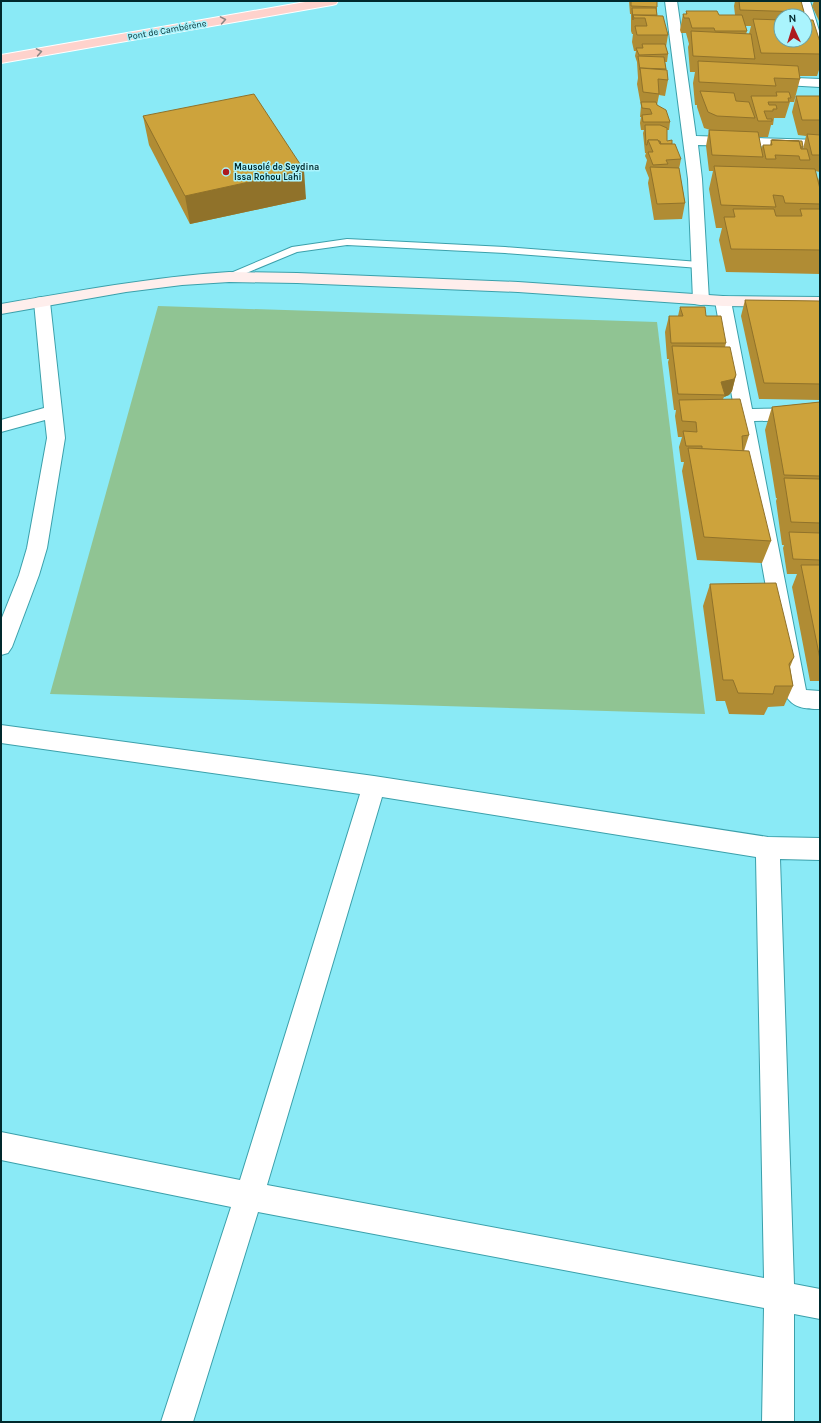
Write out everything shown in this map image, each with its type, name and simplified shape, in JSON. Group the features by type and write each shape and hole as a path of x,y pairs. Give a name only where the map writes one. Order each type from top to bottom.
{"highway":[{"name":"Pont de Cambérène","path":"1,59 332,1"}],"main road":[{"path":"1,309 126,287 182,280 229,277 297,278 518,287 723,301 820,302"}],"street":[{"path":"671,1 695,179 701,300"},
{"path":"804,1 820,57"},
{"path":"811,1 816,1"},
{"path":"681,77 697,78"},
{"path":"758,80 820,83"},
{"path":"690,140 820,144"},
{"path":"695,179 710,180"},
{"path":"723,301 796,694 799,698 804,700 820,700"},
{"path":"1,647 29,576 37,548 56,438 42,302"},
{"path":"1,426 53,412"},
{"path":"745,414 820,414"},
{"path":"1,734 374,786 768,848 820,849"},
{"path":"177,1422 249,1196 374,786"},
{"path":"768,848 779,1297 778,1422"},
{"path":"1,1146 249,1196 820,1304"}],"lane":[{"path":"229,277 295,249 346,242 505,250 699,265"}],"green space":[{"path":"158,306 657,322 705,714 50,694"}],"building":[{"path":"631,1 657,1 657,7 631,6"},
{"path":"739,1 801,1 803,8 773,8 773,11 740,10"},
{"path":"632,8 656,8 657,15 633,15 633,20"},
{"path":"686,11 717,11 719,15 742,15 747,31 715,31 714,28 692,28 689,18 684,18 683,14 687,14"},
{"path":"633,15 663,16 668,35 637,35 635,26 647,26 645,18 634,18"},
{"path":"753,19 773,20 773,48 813,48 813,20 820,42 820,54 761,53"},
{"path":"691,31 751,34 755,59 693,56"},
{"path":"642,44 665,44 668,54 639,55 636,48 643,48"},
{"path":"638,56 664,57 666,69 640,68 640,70"},
{"path":"698,61 798,66 800,79 774,78 776,86 699,82"},
{"path":"640,68 667,70 668,80 658,79 659,94 643,92"},
{"path":"700,91 734,93 736,101 749,102 755,118 717,116 708,112"},
{"path":"776,92 789,92 791,98 788,98 789,102 768,102 769,105 776,105 777,109 773,109 773,111 764,111 767,119 772,119 772,121 758,121 751,96 777,96"},
{"path":"254,94 304,170 185,196 143,116"},
{"path":"796,96 820,96 820,120 802,120"},
{"path":"641,102 656,102 657,105 666,110 670,122 643,122 642,115 652,114 650,109 642,108"},
{"path":"645,125 660,125 667,128 667,141 672,140 672,144 661,144 658,140 648,140 646,145"},
{"path":"709,130 758,132 763,157 712,155"},
{"path":"807,134 820,135 820,155 812,155"},
{"path":"648,140 658,140 660,144 675,144 681,159 666,160 668,164 653,165 648,152 653,152"},
{"path":"771,140 799,141 801,149 807,149 810,160 800,160 799,156 775,155 776,159 766,159 763,145 772,145"},
{"path":"772,140 802,141 803,147 801,147 799,141"},
{"path":"714,166 815,169 820,189 820,204 785,203 783,196 773,195 776,207 721,205"},
{"path":"650,167 679,168 685,203 657,204"},
{"path":"733,209 774,209 776,216 802,216 800,209 820,209 820,250 731,249 724,217 735,217"},
{"path":"745,300 820,301 820,384 764,383"},
{"path":"680,307 705,307 706,316 721,316 726,343 671,343 669,316 683,316"},
{"path":"672,346 730,347 736,375 734,379 721,382 725,395 678,394"},
{"path":"740,399 749,435 742,436 743,451 702,449 702,446 686,446 683,431 697,432 696,422 682,421 679,400"},
{"path":"820,402 820,476 784,475 772,407"},
{"path":"688,448 749,451 771,541 704,537"},
{"path":"784,478 820,479 820,523 791,522"},
{"path":"789,532 820,533 820,560 793,559"},
{"path":"801,565 820,565 820,659"},
{"path":"776,583 794,657 789,664 793,686 775,686 773,694 738,693 733,680 723,680 710,584"}],"place":[{"name":"Mausolé de Seydina Issa Rohou Lahi","path":"226,172"}]}
